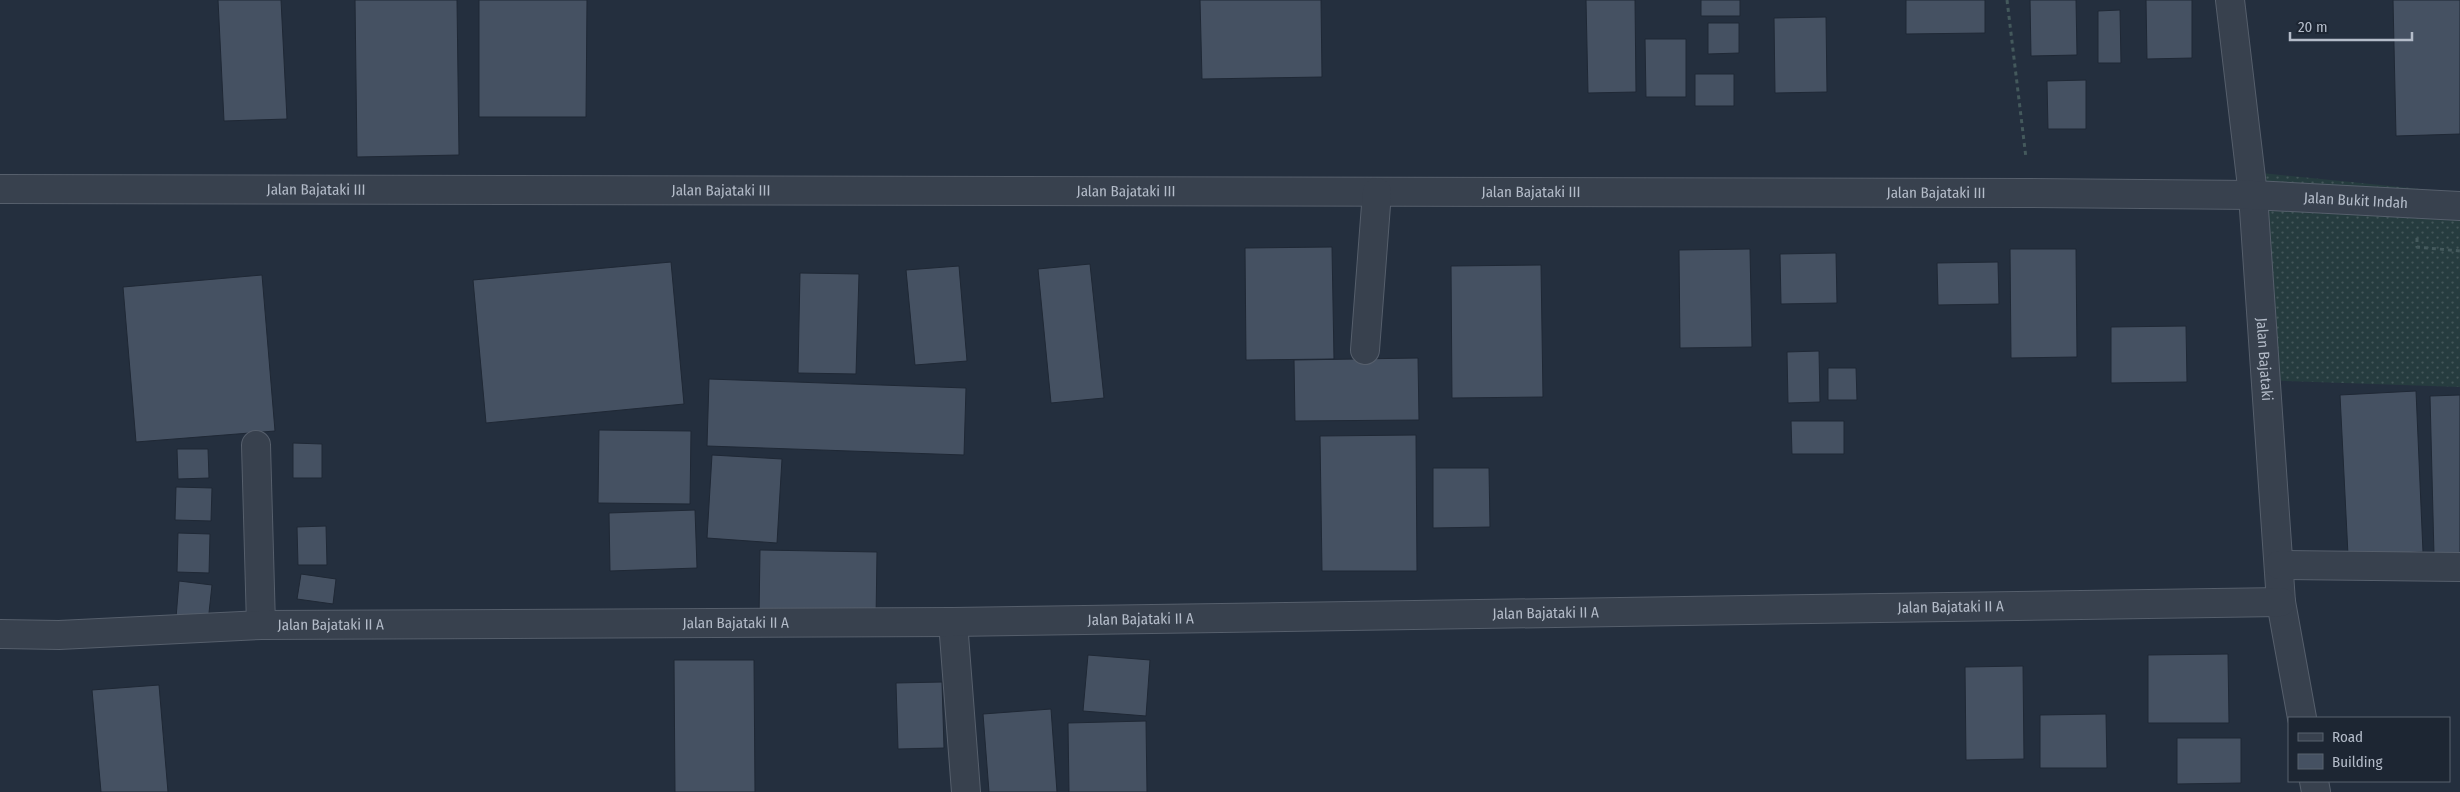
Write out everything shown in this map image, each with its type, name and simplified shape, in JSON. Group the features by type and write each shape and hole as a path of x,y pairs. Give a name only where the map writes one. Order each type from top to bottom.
{"street":[{"name":"Jalan Bajataki","path":"2230,0 2253,195 2281,602 2302,717"},
{"name":"Jalan Bajataki III","path":"0,189 2253,195"},
{"path":"1365,350 1377,192"},
{"name":"Jalan Bukit Indah","path":"2253,195 2460,206"},
{"path":"256,445 261,625"},
{"path":"2278,566 2460,567"},
{"name":"Jalan Bajataki II A","path":"0,634 59,635 261,625 953,622 2281,602"},
{"path":"953,622 966,792"}],"path":[{"path":"2007,0 2030,193"}],"green space":[{"path":"2242,171 2460,193 2460,387 2260,380"}],"building":[{"path":"218,0 281,0 287,119 224,121"},
{"path":"355,0 457,0 459,155 357,157"},
{"path":"479,0 587,0 586,117 479,117"},
{"path":"1200,0 1321,0 1322,77 1202,79"},
{"path":"1586,0 1635,0 1636,92 1588,93"},
{"path":"1701,0 1740,0 1740,16 1701,16"},
{"path":"1906,0 1985,0 1985,33 1906,34"},
{"path":"2030,0 2076,0 2077,55 2031,56"},
{"path":"2146,0 2192,0 2192,58 2147,59"},
{"path":"2393,0 2460,0 2460,134 2396,136"},
{"path":"2120,10 2121,63 2098,63 2098,11"},
{"path":"1826,17 1827,92 1775,93 1774,18"},
{"path":"1708,23 1739,23 1739,53 1708,54"},
{"path":"1645,39 1686,39 1686,97 1646,97"},
{"path":"1695,74 1734,74 1734,106 1695,106"},
{"path":"2086,80 2086,129 2048,129 2047,81"},
{"path":"1332,247 1334,359 1246,360 1245,248"},
{"path":"1750,249 1752,347 1680,348 1679,250"},
{"path":"2010,249 2076,249 2077,357 2011,358"},
{"path":"1836,253 1837,303 1781,304 1780,254"},
{"path":"671,262 684,404 486,423 473,280"},
{"path":"1998,262 1999,304 1938,305 1937,263"},
{"path":"1090,264 1104,398 1051,403 1038,269"},
{"path":"1541,265 1543,397 1452,398 1451,266"},
{"path":"959,266 967,361 915,365 906,270"},
{"path":"800,273 859,274 856,374 798,373"},
{"path":"262,275 275,431 136,442 123,287"},
{"path":"2186,326 2187,382 2111,383 2111,327"},
{"path":"1819,351 1820,402 1788,403 1787,352"},
{"path":"1418,358 1419,420 1295,421 1294,360"},
{"path":"1828,368 1856,368 1857,400 1828,400"},
{"path":"709,379 966,388 964,455 707,446"},
{"path":"2416,391 2423,552 2348,555 2340,395"},
{"path":"2460,395 2460,554 2434,555 2430,396"},
{"path":"1791,421 1844,421 1844,454 1792,454"},
{"path":"599,430 691,431 690,504 598,503"},
{"path":"1416,435 1417,571 1322,571 1320,436"},
{"path":"293,443 322,444 322,478 293,478"},
{"path":"177,449 208,449 209,478 178,479"},
{"path":"712,455 782,459 777,543 707,538"},
{"path":"1433,468 1489,468 1490,527 1433,528"},
{"path":"176,487 212,488 211,521 175,520"},
{"path":"695,510 697,568 610,571 609,513"},
{"path":"326,526 327,565 298,565 297,527"},
{"path":"178,533 210,534 209,573 177,572"},
{"path":"760,550 877,552 876,619 759,616"},
{"path":"301,574 336,579 333,604 297,599"},
{"path":"179,581 212,585 208,622 176,618"},
{"path":"2228,654 2229,723 2148,723 2148,655"},
{"path":"1088,655 1150,660 1146,716 1083,711"},
{"path":"674,660 754,660 755,792 675,792"},
{"path":"2023,666 2024,759 1966,760 1965,667"},
{"path":"942,682 944,748 898,749 896,683"},
{"path":"159,685 168,792 101,792 92,690"},
{"path":"1051,709 1057,792 989,792 983,714"},
{"path":"2106,714 2107,768 2040,768 2040,715"},
{"path":"1146,721 1147,792 1069,792 1068,723"},
{"path":"2177,738 2241,738 2241,783 2177,784"}]}
